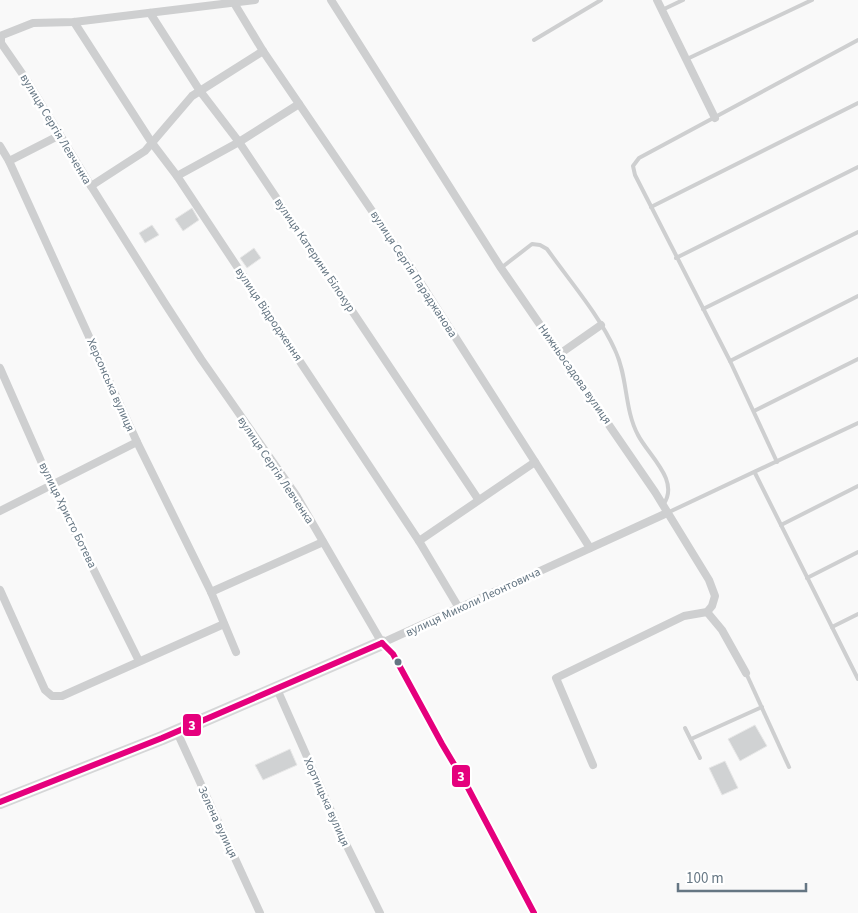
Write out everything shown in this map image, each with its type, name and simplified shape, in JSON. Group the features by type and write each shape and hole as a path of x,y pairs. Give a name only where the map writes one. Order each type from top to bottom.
{"street":[{"path":"1,36 33,23 74,22 255,0"},
{"name":"Нижньосадова вулиця","path":"331,0 501,268 561,353 663,505 709,580 716,596 707,612"},
{"path":"657,0 715,118"},
{"name":"вулиця Сергія Параджанова","path":"234,3 298,104 415,274 590,548"},
{"name":"вулиця Катерини Білокур","path":"150,13 200,90 239,142 478,499"},
{"name":"вулиця Відродження","path":"74,22 152,143 176,176 419,541 459,608"},
{"name":"вулиця Сергія Левченка","path":"1,36 1,42 28,82 90,186 201,359 296,495 382,643 393,654 467,786 534,913"},
{"path":"90,186 145,151 192,96 263,51"},
{"path":"176,176 239,142 298,104"},
{"path":"9,161 60,134"},
{"name":"Херсонська вулиця","path":"0,146 9,161 137,442 211,592 236,652"},
{"path":"561,353 601,325"},
{"name":"вулиця Христо Ботева","path":"0,368 52,486 139,661"},
{"path":"0,511 137,442"},
{"path":"419,541 478,499 535,462"},
{"name":"вулиця Миколи Леонтовича","path":"0,802 176,732 277,689 667,513"},
{"path":"211,592 323,542"},
{"path":"0,590 46,690 52,696 62,696 224,624"},
{"path":"593,765 556,678 684,616 707,612 722,630 746,673"},
{"name":"Хортицька вулиця","path":"277,689 344,840 380,913"},
{"name":"Зелена вулиця","path":"176,732 260,913"}],"lane":[{"path":"534,40 601,0"},
{"path":"662,10 683,0"},
{"path":"687,59 812,0"},
{"path":"777,462 730,361 676,258 633,170 635,161 858,40"},
{"path":"651,207 858,103"},
{"path":"676,258 858,167"},
{"path":"703,310 858,232"},
{"path":"501,268 532,244 540,245 546,250 601,325 621,365 630,416 638,435 660,466 665,479 668,496 663,505"},
{"path":"730,361 858,296"},
{"path":"754,411 858,359"},
{"path":"667,513 858,423"},
{"path":"754,473 858,678"},
{"path":"781,525 858,486"},
{"path":"807,578 858,552"},
{"path":"832,627 858,614"},
{"path":"746,673 789,767"},
{"path":"691,739 762,707"},
{"path":"685,728 700,758"}],"building":[{"path":"192,208 199,220 183,231 175,219"},
{"path":"152,225 159,235 145,243 139,233"},
{"path":"254,248 261,258 247,268 240,258"},
{"path":"755,725 767,746 740,761 728,739"},
{"path":"290,749 297,765 263,780 255,765"},
{"path":"725,761 738,788 722,795 709,768"}],"transit line":[{"name":"3","path":"382,643 393,654 467,786 534,913"},
{"name":"3","path":"0,802 162,738 382,643"}]}
